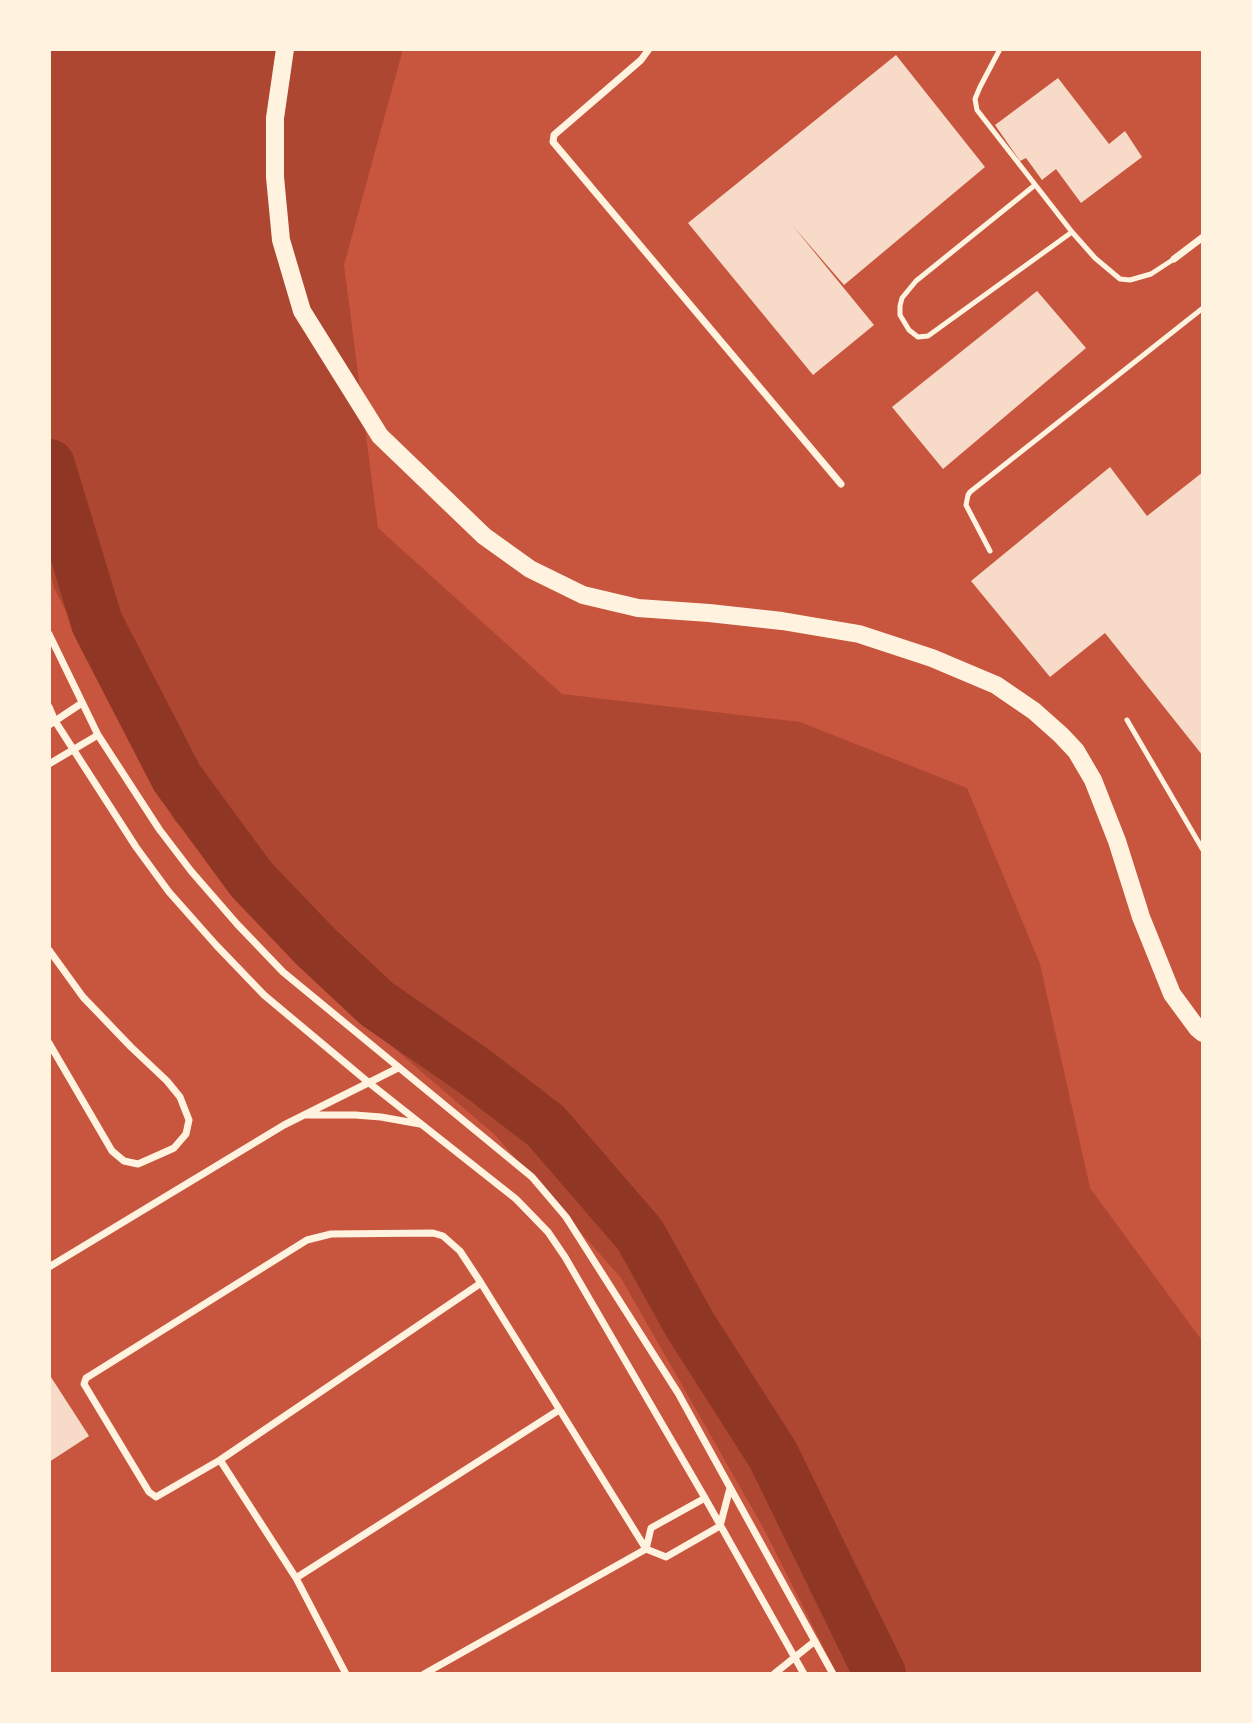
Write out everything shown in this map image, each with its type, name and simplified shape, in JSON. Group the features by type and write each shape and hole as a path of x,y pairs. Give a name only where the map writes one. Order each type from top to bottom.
{"main road":[{"path":"285,49 275,118 275,177 281,240 302,311 380,436 484,536 530,569 583,595 638,608 782,621 859,634 932,658 996,685 1034,711 1076,751 1093,780 1117,841 1140,917 1171,994 1196,1028 1203,1033"}],"street":[{"path":"649,49 641,60 554,135 553,142 841,484"},
{"path":"1174,259 1203,237"},
{"path":"49,634 97,735 167,840 237,924 283,972 532,1177 566,1217 678,1392 833,1674"},
{"path":"52,723 82,703"},
{"path":"49,706 52,723 74,750 135,847 169,892 216,945 264,995 421,1125 516,1199 548,1232 705,1497 804,1674"},
{"path":"49,764 97,735"},
{"path":"49,950 83,997 180,1097 189,1120 186,1134 174,1148 138,1164 124,1161 111,1151 49,1043"},
{"path":"49,1267 303,1115 398,1068"},
{"path":"303,1115 381,1117 421,1125"},
{"path":"481,1283 220,1460 156,1497 152,1495 84,1384 86,1378 307,1240 331,1234 433,1233 443,1236 460,1251 481,1283 646,1549 666,1557 720,1526 730,1488"},
{"path":"296,1578 559,1410"},
{"path":"220,1460 296,1578 346,1674"},
{"path":"424,1674 646,1549 651,1528 705,1497"},
{"path":"774,1674 815,1642"}],"lane":[{"path":"1000,49 975,99 976,110 1072,232 1095,258 1120,279 1130,280 1151,274 1174,259"},
{"path":"1035,185 916,281 902,298 900,306 900,315 909,330 918,337 928,336 1072,232"},
{"path":"990,551 969,514 966,505 968,495 1203,307"},
{"path":"1127,720 1203,850"}],"shaded area":[{"path":"49,49 403,49 344,265 378,528 562,694 800,722 967,788 1040,964 1090,1188 1203,1342 1203,1674 837,1674 765,1531 621,1278 495,1135 351,1011 174,820 54,588 49,564"}],"building":[{"path":"896,55 985,167 844,285 793,226 874,325 813,375 688,223"},
{"path":"1058,78 1109,144 1125,131 1142,157 1081,203 1056,169 1042,180 1026,158 1020,161 995,125"},
{"path":"1037,291 1086,348 943,469 892,407"},
{"path":"1110,467 1147,516 1203,472 1203,756 1105,633 1050,677 971,581"},
{"path":"49,1374 89,1436 49,1462"}],"waterway":[{"path":"49,465 97,623 177,778 251,879 315,946 377,1004 474,1071 546,1126 640,1235 690,1325 773,1455 880,1674"}]}
